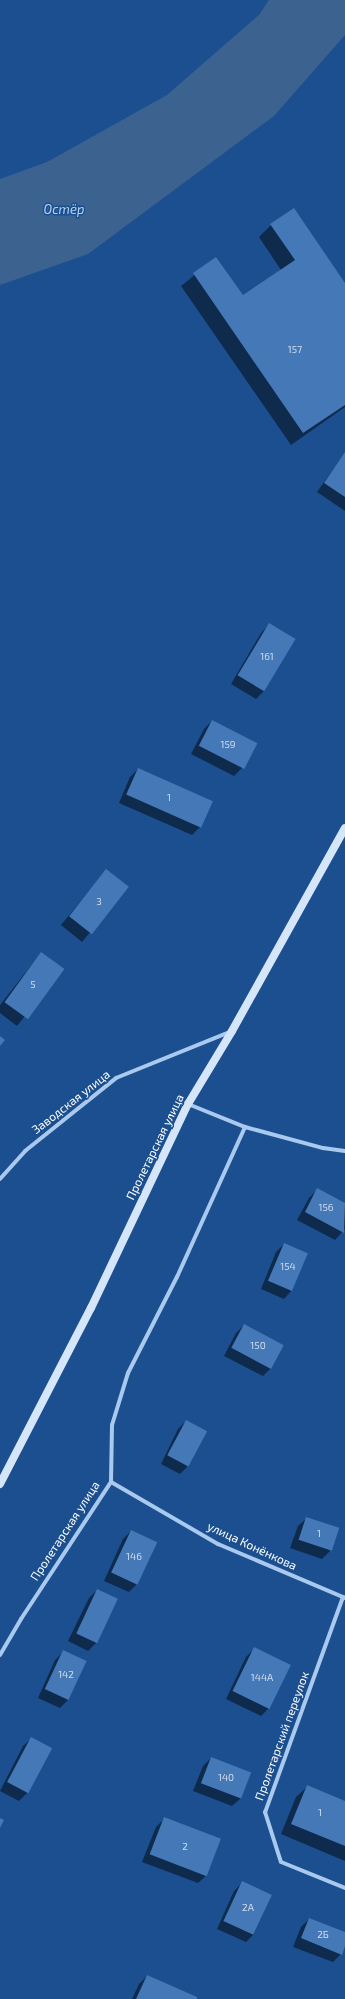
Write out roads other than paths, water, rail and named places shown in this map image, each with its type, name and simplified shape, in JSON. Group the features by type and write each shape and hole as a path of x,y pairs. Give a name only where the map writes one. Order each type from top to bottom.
{"main road":[{"name":"Пролетарская улица","path":"0,1484 91,1308 188,1104 232,1031 345,828"}],"street":[{"name":"Заводская улица","path":"0,1178 25,1151 116,1078 232,1031"},
{"path":"188,1104 246,1127 323,1148 345,1151"},
{"name":"Пролетарская улица","path":"0,1655 20,1619 111,1482 112,1425 128,1373 177,1277 246,1127"},
{"name":"улица Конёнкова","path":"111,1482 218,1544 344,1598"},
{"name":"Пролетарский переулок","path":"344,1598 265,1812 281,1862 345,1888"}],"water":[{"name":"Остёр","path":"269,0 345,0 345,35 274,116 88,254 0,285 0,179 47,162 167,95 259,15"}]}
